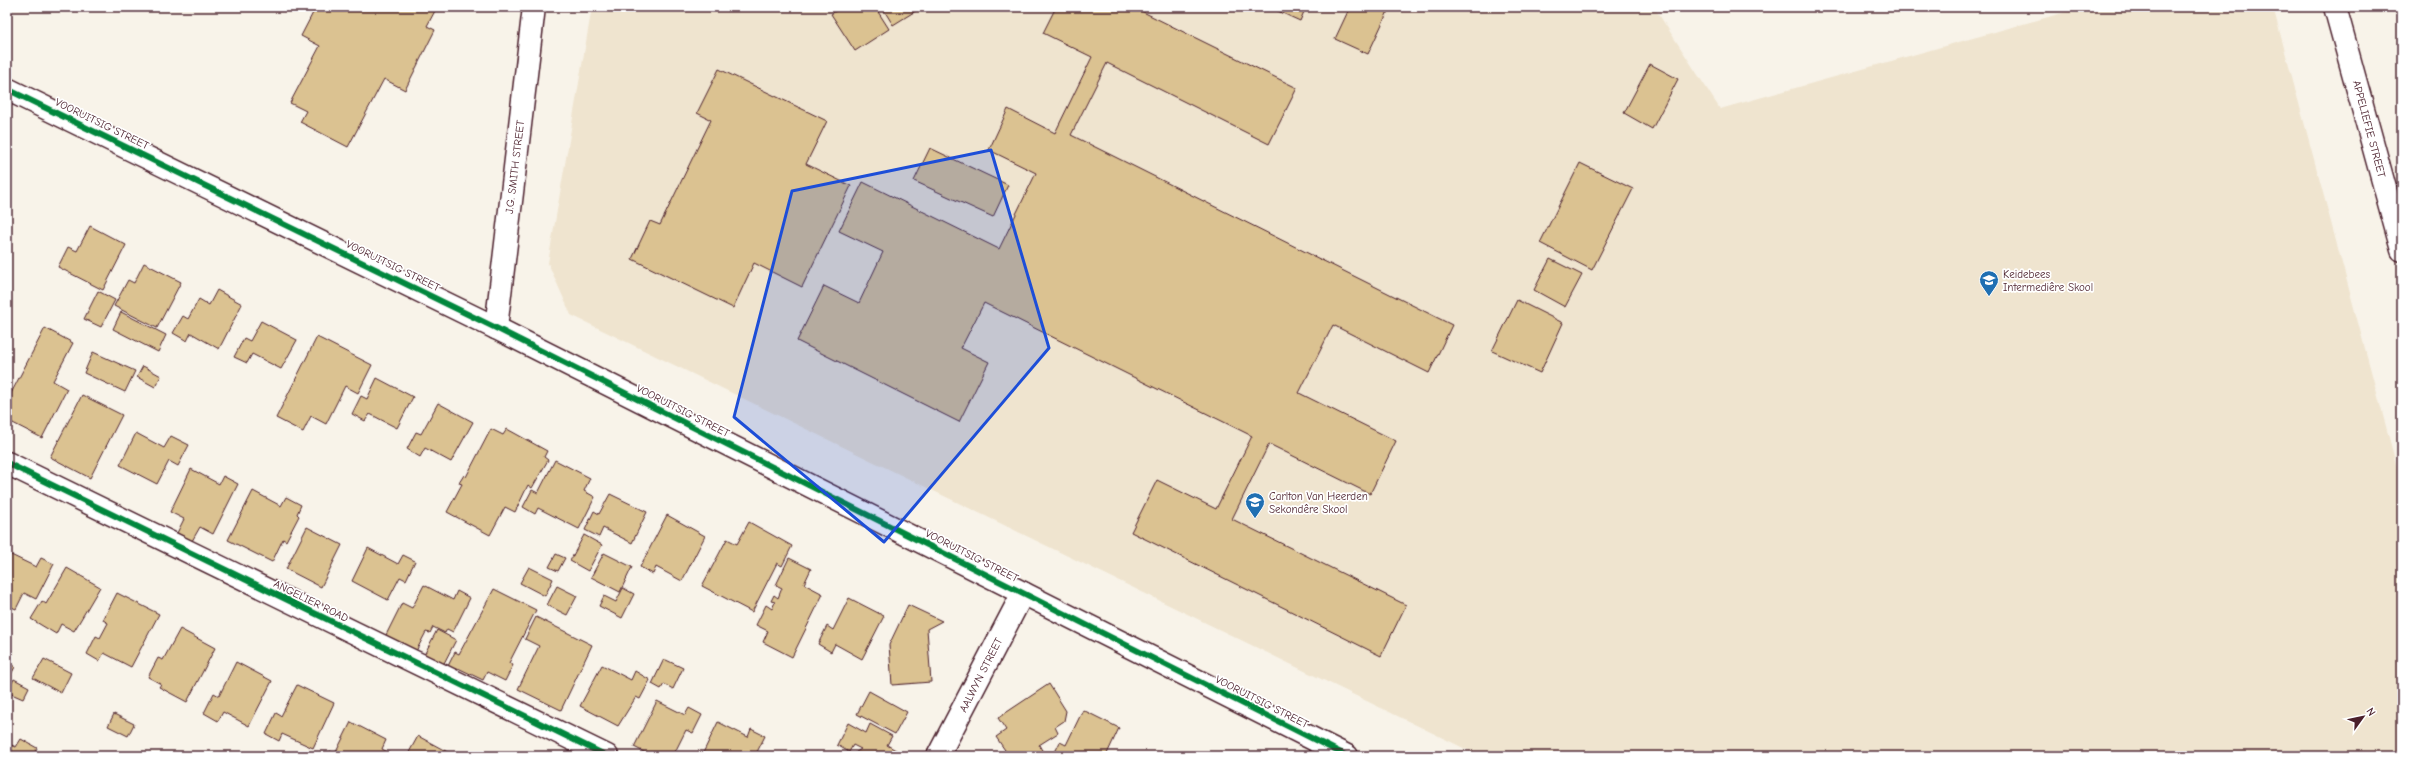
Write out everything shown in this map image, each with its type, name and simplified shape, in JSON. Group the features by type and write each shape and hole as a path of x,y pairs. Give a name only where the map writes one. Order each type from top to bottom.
{"street":[{"name":"J.G. SMITH STREET","path":"496,328 534,7"},
{"name":"APPELIEFIE STREET","path":"2335,7 2402,250"},
{"name":"VOORUITSIG STREET","path":"7,89 496,328 1347,756"},
{"name":"ANGELIER ROAD","path":"7,463 584,751 607,756"},
{"name":"AALWYN STREET","path":"938,756 1023,593"}],"highlighted area":[{"path":"991,150 1049,348 884,542 734,417 792,191"}],"shaded area":[{"path":"592,7 1654,7 1720,109 2084,7 2273,7 2402,486 2402,756 1480,756 571,315 548,263"}],"building":[{"path":"316,7 437,7 427,26 435,30 405,90 384,79 348,147 300,122 306,111 290,103 320,46 301,36"},
{"path":"842,7 875,7 889,29 855,51 831,14"},
{"path":"882,7 922,7 893,25"},
{"path":"1056,7 1133,7 1297,88 1269,144 1107,63 1071,135 1452,325 1429,373 1333,325 1299,393 1396,441 1370,494 1269,444 1232,519 1406,605 1381,656 1131,532 1157,480 1216,509 1252,436 984,303 961,348 989,362 959,422 797,341 824,286 859,303 883,252 839,231 863,182 999,249 1036,173 989,150 1008,109 1055,133 1092,57 1043,33"},
{"path":"1269,7 1306,7 1300,21"},
{"path":"1350,7 1390,7 1368,54 1335,39"},
{"path":"1650,64 1678,79 1652,129 1624,113"},
{"path":"719,69 827,121 806,164 851,186 802,287 754,263 733,308 632,259 650,221 660,225 711,120 697,113"},
{"path":"930,148 1008,185 993,217 914,181"},
{"path":"1580,163 1633,189 1592,270 1540,243"},
{"path":"90,226 126,245 103,290 58,267 68,247 77,251"},
{"path":"1550,259 1582,275 1565,307 1534,290"},
{"path":"144,263 181,282 157,328 114,306 128,280 134,283"},
{"path":"217,290 242,304 219,349 191,333 187,341 173,333 183,316 188,319 199,299 209,305"},
{"path":"98,291 115,300 101,327 84,319"},
{"path":"1517,300 1563,323 1540,373 1492,351"},
{"path":"121,312 166,335 158,352 113,329"},
{"path":"261,321 297,340 281,369 252,354 247,363 234,357 244,338 250,341"},
{"path":"45,328 73,343 53,381 67,389 42,438 7,420 7,401"},
{"path":"317,337 372,365 358,393 345,386 326,424 311,416 303,432 276,418"},
{"path":"93,352 135,371 125,392 84,373"},
{"path":"143,366 161,376 155,387 137,377"},
{"path":"377,378 413,397 397,428 370,414 365,421 352,414 361,396 367,399"},
{"path":"82,395 122,415 90,478 50,457"},
{"path":"438,403 473,422 451,462 425,448 420,457 407,449 416,432 421,434"},
{"path":"491,429 503,435 507,429 547,451 544,457 548,460 532,488 528,485 515,512 505,507 490,535 447,512 462,484 459,483 464,475 466,477"},
{"path":"136,433 164,448 171,436 189,445 178,466 169,461 157,484 120,465"},
{"path":"555,460 590,478 584,491 595,497 579,529 538,508 535,514 523,507 532,490 538,493"},
{"path":"191,469 219,484 223,476 238,484 213,534 200,527 192,541 177,533 184,519 170,512"},
{"path":"253,491 281,506 286,497 301,505 297,514 299,516 286,541 283,539 272,562 228,540"},
{"path":"610,494 647,512 632,543 603,528 599,537 585,530 594,511 599,514"},
{"path":"667,515 705,536 682,581 656,567 653,574 640,567"},
{"path":"749,522 792,546 782,566 777,563 752,612 702,586 727,539 737,544"},
{"path":"307,527 342,545 321,587 286,569"},
{"path":"584,535 602,545 588,571 570,561"},
{"path":"368,548 398,564 403,555 415,561 406,580 400,577 388,600 352,581"},
{"path":"7,553 36,567 41,558 54,564 36,599 24,593 16,609 7,605"},
{"path":"604,553 632,567 620,592 591,577"},
{"path":"556,554 565,558 558,571 549,567"},
{"path":"789,558 811,569 804,584 823,594 792,657 763,642 768,631 756,625 766,605 772,609 775,602 771,601 774,595 778,598 782,588 776,585"},
{"path":"529,567 553,579 545,596 520,583"},
{"path":"67,568 100,587 74,631 61,624 56,634 31,619 42,601 46,604"},
{"path":"424,585 453,600 457,591 470,598 453,632 447,629 445,633 433,627 430,633 426,632 414,655 384,639 402,603 412,608"},
{"path":"557,586 577,596 567,615 547,605"},
{"path":"623,588 634,594 622,618 599,606 604,596 616,602"},
{"path":"494,589 536,610 509,663 513,665 505,681 487,672 483,680 458,668 457,670 448,666 455,652 459,654"},
{"path":"117,593 159,614 131,667 104,653 99,661 87,654 96,636 100,638 108,623 103,620"},
{"path":"849,598 884,616 862,659 835,644 831,652 818,644 827,626 833,630"},
{"path":"908,605 942,621 927,629 931,682 892,685 889,645"},
{"path":"536,617 592,645 561,710 518,689 539,646 525,639"},
{"path":"180,629 215,648 187,702 159,687 161,684 148,677 158,658 163,660"},
{"path":"437,630 456,640 441,669 422,659"},
{"path":"44,659 71,673 61,693 33,678"},
{"path":"664,659 683,668 673,689 664,684 661,689 652,684"},
{"path":"7,662 15,667 9,678 7,677"},
{"path":"236,662 272,681 249,726 223,712 218,721 204,713 214,693 219,696"},
{"path":"602,665 631,680 635,671 650,680 640,699 636,697 618,726 580,706"},
{"path":"14,679 29,687 23,699 7,692"},
{"path":"1049,684 1066,711 1064,721 1055,727 1058,733 1039,745 1043,752 1036,756 1009,756 996,737 1006,730 998,718"},
{"path":"297,685 334,703 313,748 282,734 279,741 266,734 276,713 281,716"},
{"path":"869,691 907,712 895,734 857,714"},
{"path":"657,701 685,715 689,708 702,715 693,733 686,730 673,756 652,756 634,747"},
{"path":"1083,710 1119,728 1106,756 1053,756 1060,742 1066,745"},
{"path":"114,714 134,724 128,736 108,726"},
{"path":"351,722 386,740 382,749 395,756 327,756 330,751 335,754"},
{"path":"718,722 748,737 751,729 765,736 755,756 709,756 703,753"},
{"path":"848,723 866,733 870,724 892,736 887,745 901,753 899,756 850,756 861,749 853,745 849,752 837,745"},
{"path":"418,736 453,755 407,756"},
{"path":"21,739 37,748 33,756 7,756 7,743 16,747"}],"cycle path":[{"path":"7,89 496,328 1347,756"},
{"path":"7,463 607,756"}],"place":[{"name":"Keidebees Intermediêre Skool","path":"1989,297"},
{"name":"Carlton Van Heerden Sekondêre Skool","path":"1255,519"}]}
